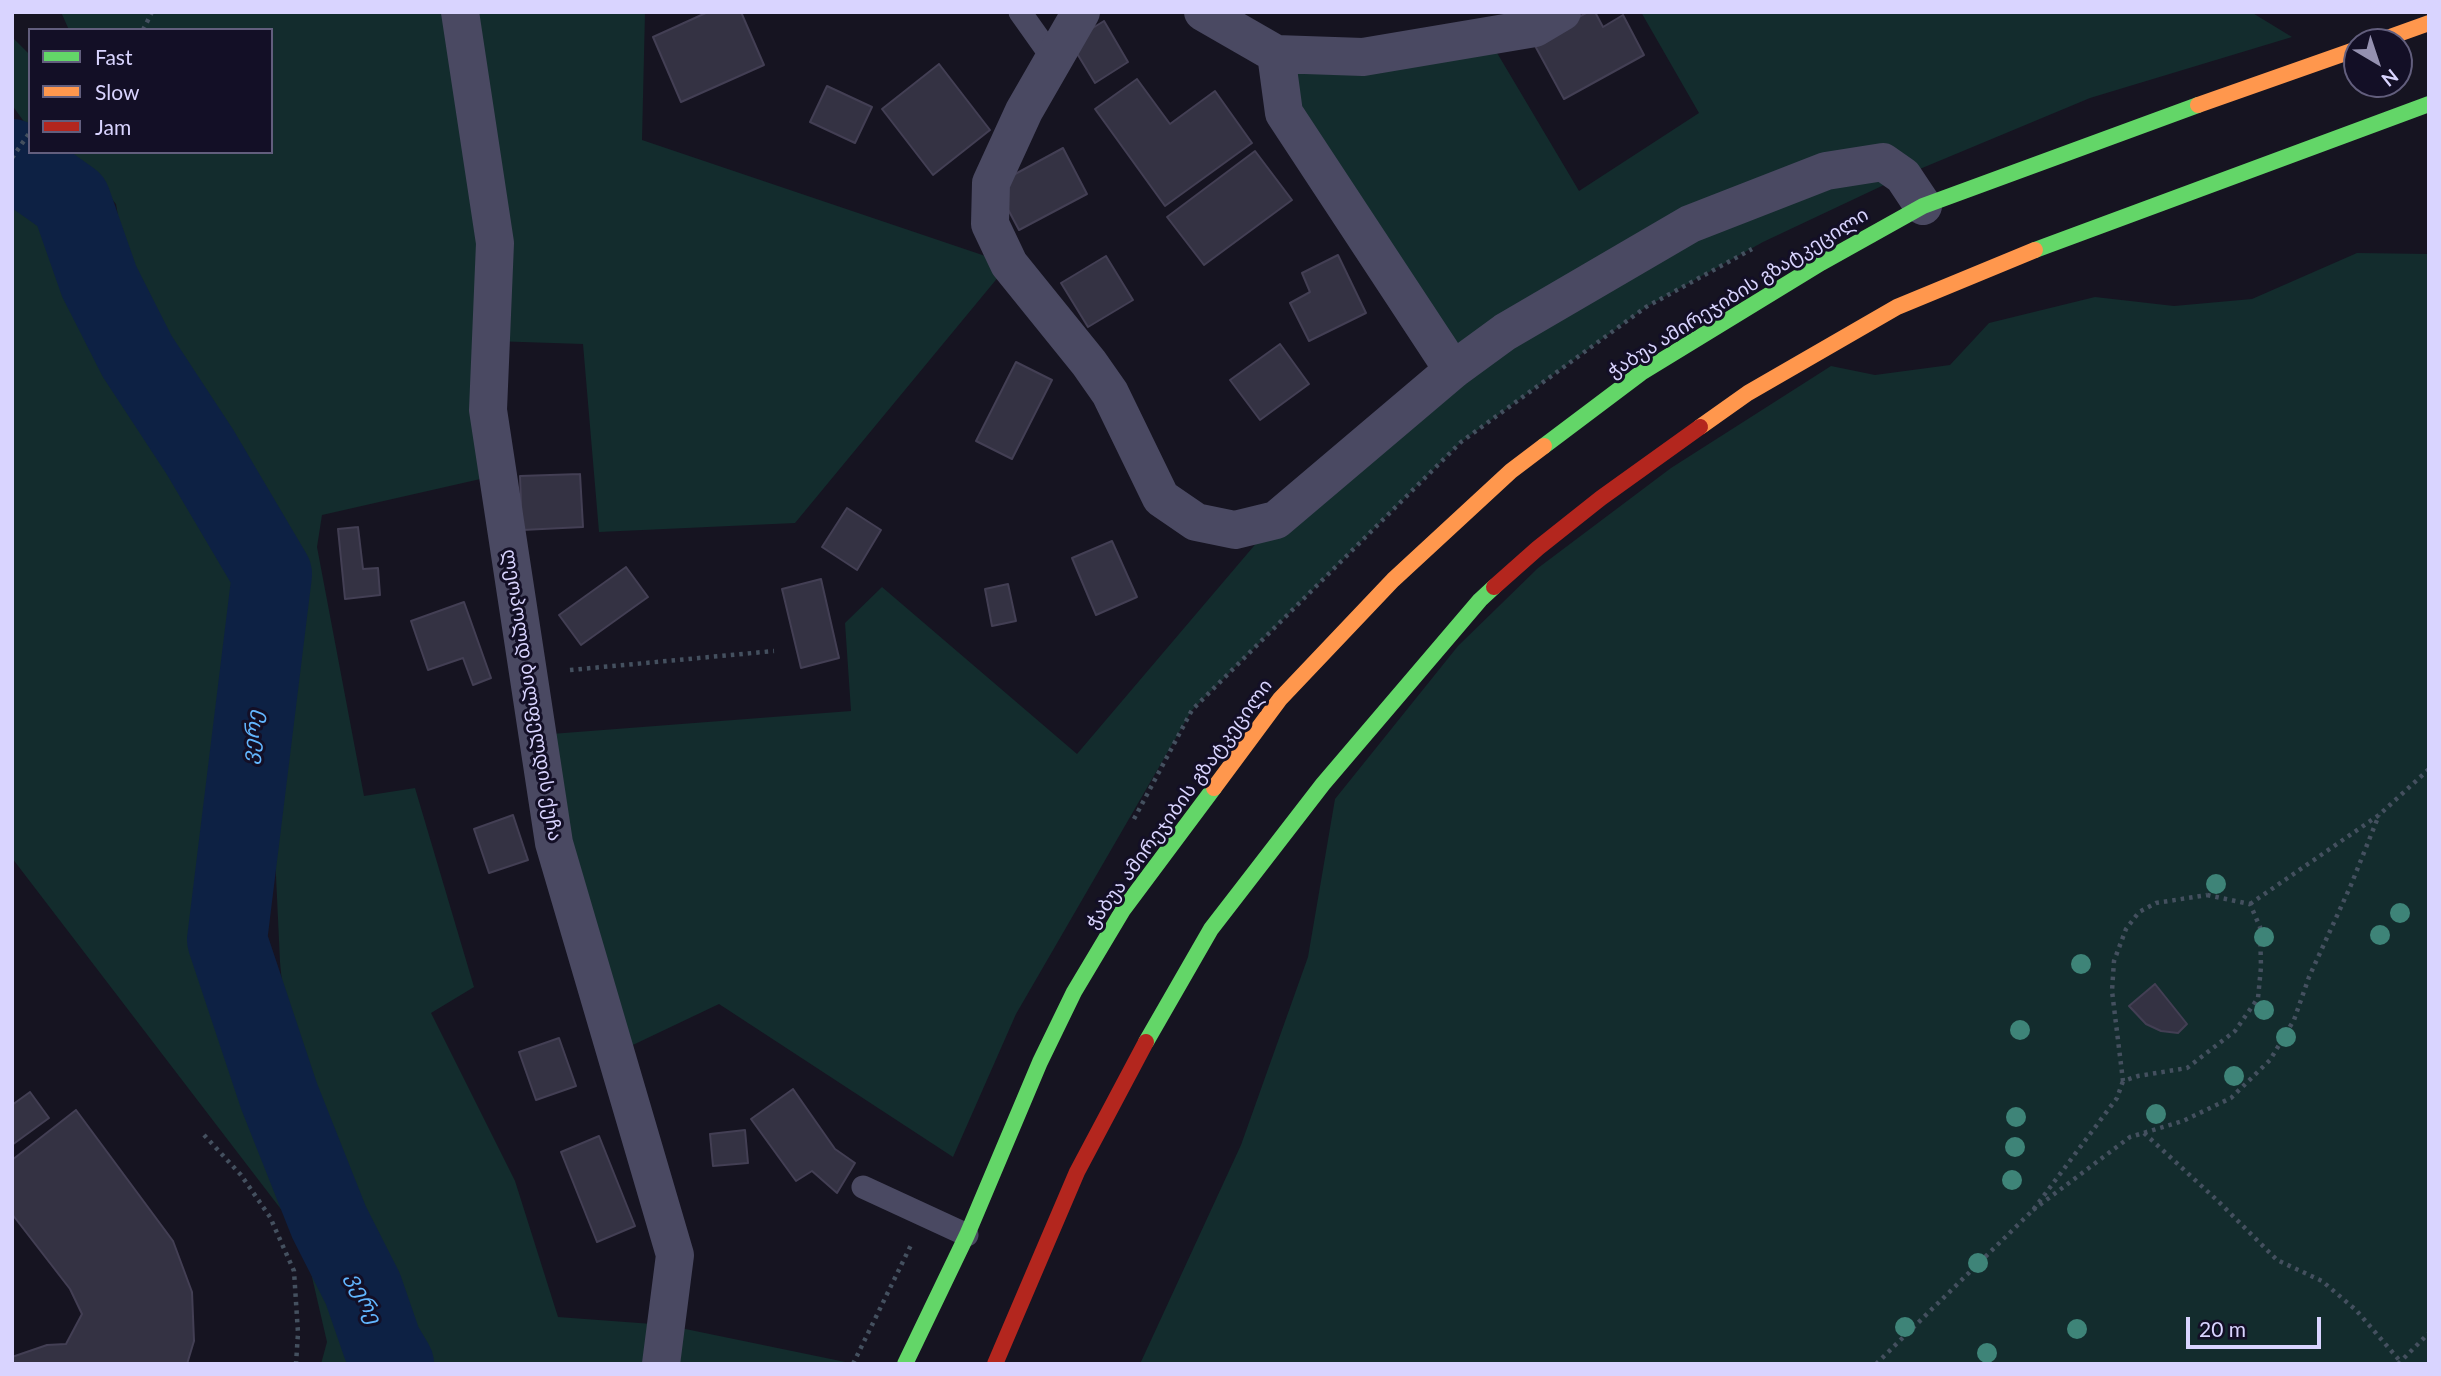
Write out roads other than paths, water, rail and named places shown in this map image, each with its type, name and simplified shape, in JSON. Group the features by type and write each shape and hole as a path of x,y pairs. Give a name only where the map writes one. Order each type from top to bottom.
{"main road":[{"name":"ჭაბუა ამირეჯიბის გზატკეცილი","path":"905,1364 967,1236 1040,1062 1074,992 1123,910 1280,699 1393,580 1511,471 1642,373 1821,263 1923,206 2095,141 2343,54"},
{"path":"995,1364 1077,1172 1142,1048 1211,929 1324,784 1393,701 1480,600 1538,548 1601,498 1748,393 1897,307 2026,253 2429,104"}],"street":[{"name":"ლეოპოლდ ბილფელდის ქუჩა","path":"460,12 495,243 488,410 554,843 675,1255 661,1364"},
{"path":"1081,12 1024,111 991,183 989,224 1009,264 1110,393 1161,498 1196,522 1235,530 1276,520 1452,370 1505,332 1690,224 1826,171 1883,162 1903,176 1923,206"},
{"path":"1203,12 1276,54 1363,57 1535,28 1562,12"},
{"path":"1276,54 1284,113 1452,370"}],"lane":[{"path":"1020,12 1054,60"},
{"path":"863,1187 967,1236"}],"waterway":[{"name":"ვერე","path":"12,159 71,201 99,281 137,356 200,452 272,574 227,940 279,1096 329,1222 363,1289 382,1344 394,1364"}]}
